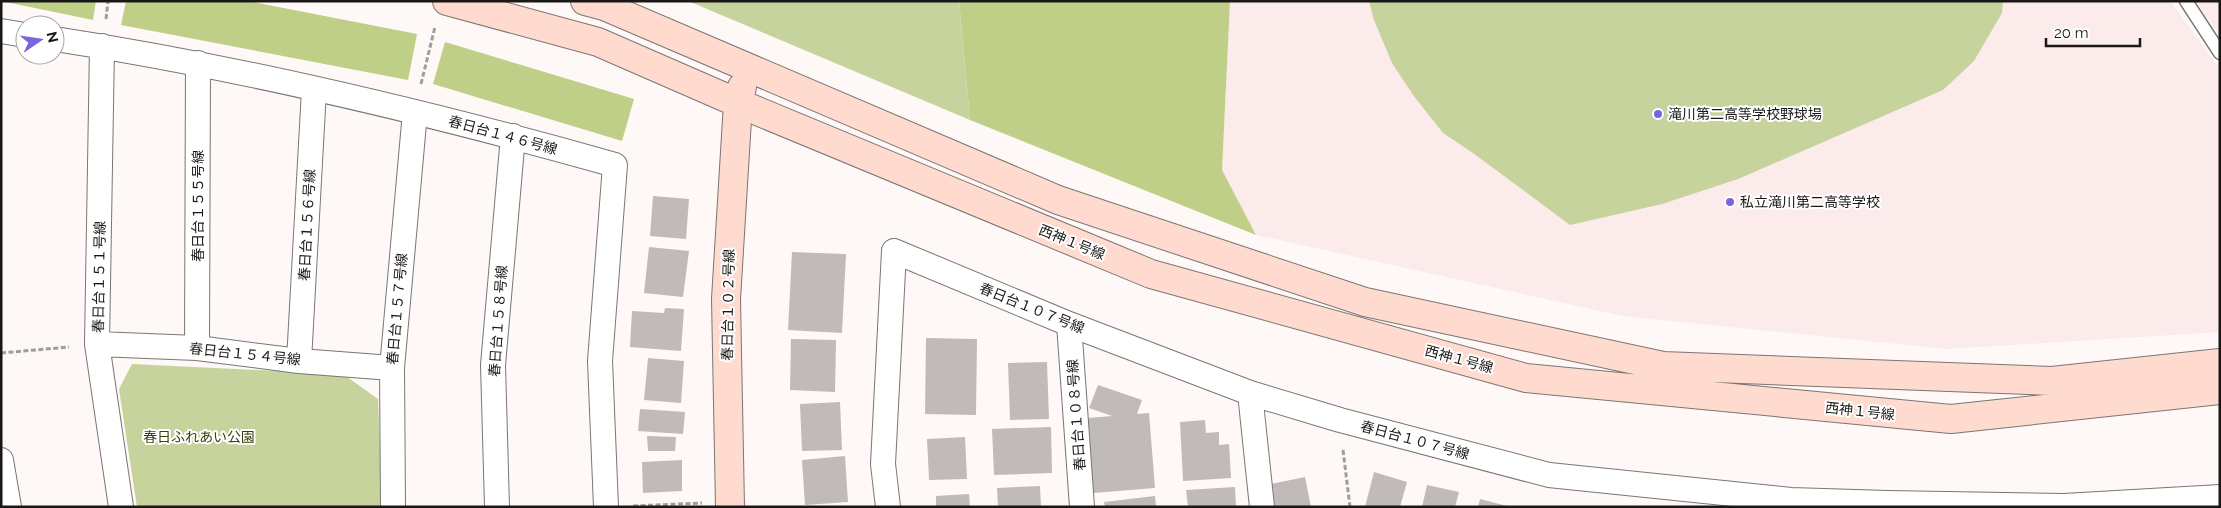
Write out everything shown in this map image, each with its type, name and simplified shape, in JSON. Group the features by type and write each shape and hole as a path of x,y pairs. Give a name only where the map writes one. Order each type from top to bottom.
{"street":[{"path":"585,1 604,6 1058,200 1356,299 1663,366 2052,381 2220,363"},
{"name":"西神１号線","path":"442,10 598,42 738,104 1151,274 1526,378 1951,420 2220,390"},
{"path":"1,31 15,33"},
{"name":"春日台１４６号線","path":"65,40 198,63 415,112 514,136 615,165 600,361 606,507"},
{"name":"春日台１５１号線","path":"102,46 97,344 121,507"},
{"name":"春日台１５５号線","path":"197,348 198,63"},
{"name":"春日台１０２号線","path":"730,505 726,299 738,104 746,67"},
{"name":"春日台１５６号線","path":"299,360 314,90"},
{"name":"春日台１５７号線","path":"393,507 392,368 415,112"},
{"name":"春日台１５８号線","path":"497,507 493,365 514,136"},
{"name":"春日台１０７号線","path":"888,507 883,464 894,251 1069,324 1250,393 1340,420 1549,475 1791,503 2064,506 2220,497"},
{"name":"春日台１０８号線","path":"1069,324 1082,507"},
{"name":"春日台１５４号線","path":"97,344 197,348 299,360 392,368"},
{"path":"1250,393 1262,507"},
{"path":"1,460 9,507"}],"lane":[{"path":"2186,1 2220,53"}],"path":[{"path":"415,112 442,10"},
{"path":"1,353 97,344"},
{"path":"1340,420 1350,507"},
{"path":"626,506 730,505"}],"shaded area":[{"name":"私立滝川第二高等学校","path":"1230,1 2170,1 2220,69 2220,332 1946,349 1623,316 1256,235 1222,170"},
{"path":"2198,1 2220,1 2220,34 2200,9"}],"green space":[{"path":"1,1 96,1 93,20"},
{"path":"126,1 248,1 417,34 408,80 121,25"},
{"path":"688,1 959,1 970,120"},
{"path":"959,1 1230,1 1222,170 1256,235 970,120"},
{"name":"滝川第二高等学校野球場","path":"1369,1 2003,1 2002,13 1974,61 1943,90 1738,179 1662,204 1570,225 1443,133 1413,95 1392,63 1374,20"},
{"path":"445,42 634,99 622,141 433,84"},
{"name":"春日ふれあい公園","path":"132,364 343,374 378,399 382,507 137,507 119,389"}],"building":[{"path":"653,196 689,199 686,239 650,236"},
{"path":"649,247 689,251 683,297 644,293"},
{"path":"792,252 846,254 842,333 788,330"},
{"path":"665,308 684,309 681,351 630,347 632,311 664,313"},
{"path":"926,338 977,339 976,415 925,414"},
{"path":"791,339 836,340 835,392 790,390"},
{"path":"648,358 684,361 681,403 644,400"},
{"path":"1047,362 1049,419 1010,420 1008,363"},
{"path":"1098,385 1142,400 1137,414 1149,413 1155,488 1093,493 1088,418 1112,416 1089,408"},
{"path":"840,402 842,450 802,451 800,404"},
{"path":"640,409 685,412 683,434 638,431"},
{"path":"1205,420 1206,433 1219,432 1219,445 1229,444 1231,478 1183,481 1180,422"},
{"path":"1051,427 1052,473 994,475 992,429"},
{"path":"647,436 676,437 675,451 648,451"},
{"path":"965,437 967,479 929,480 927,439"},
{"path":"845,456 848,502 805,505 802,460"},
{"path":"682,460 682,491 643,493 642,462"},
{"path":"1374,472 1407,482 1400,507 1365,507"},
{"path":"1305,477 1311,507 1275,507 1271,484"},
{"path":"1427,485 1459,492 1455,507 1422,507"},
{"path":"1040,486 1041,507 998,507 997,488"},
{"path":"1235,487 1236,507 1188,507 1186,490"},
{"path":"969,494 970,507 936,507 936,496"},
{"path":"1155,496 1156,507 1105,507 1104,502"},
{"path":"1480,499 1507,506 1507,507 1478,507"}],"place":[{"name":"滝川第二高等学校野球場","path":"1658,114"},
{"name":"私立滝川第二高等学校","path":"1730,202"}]}
